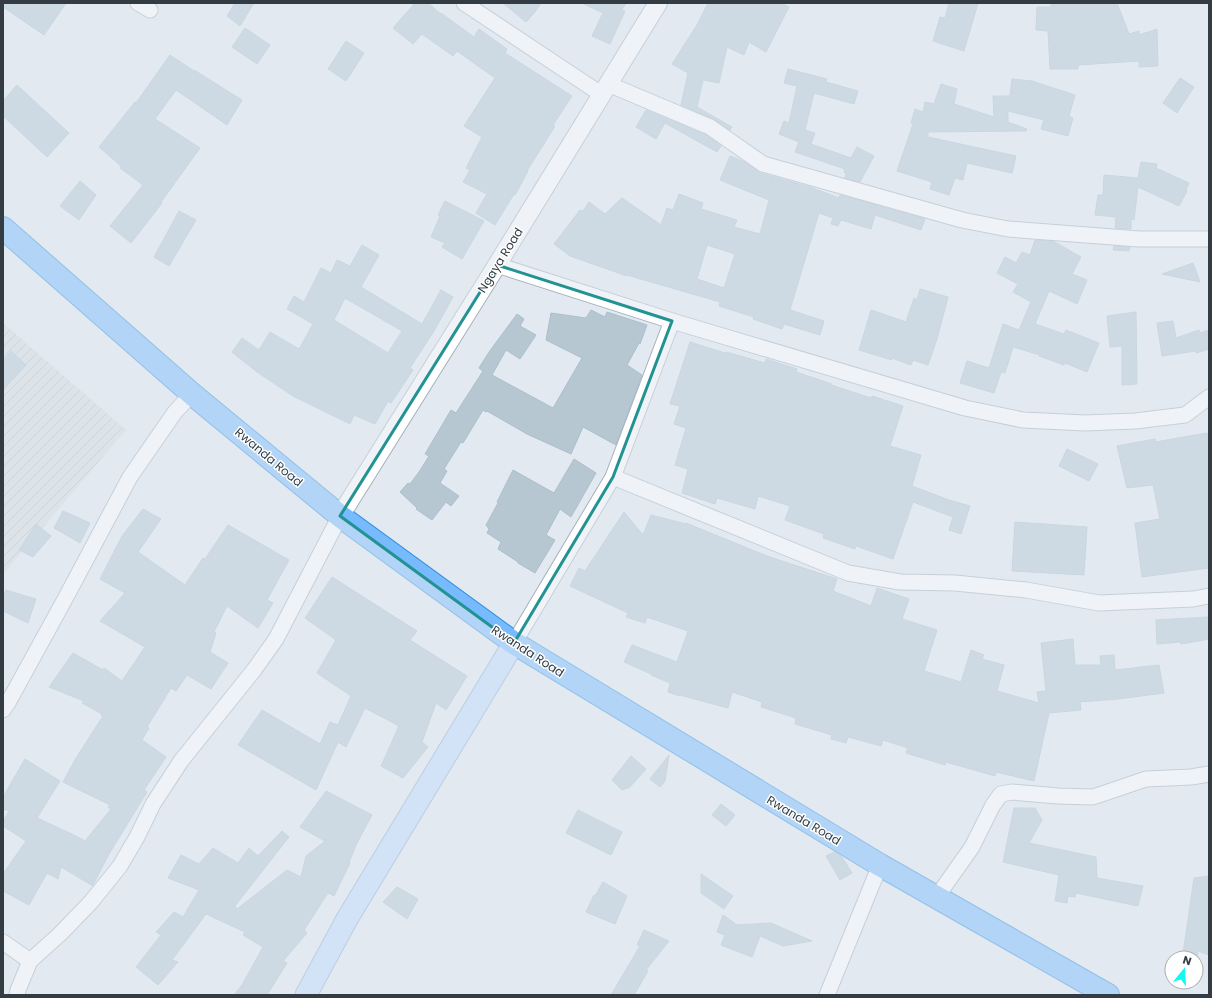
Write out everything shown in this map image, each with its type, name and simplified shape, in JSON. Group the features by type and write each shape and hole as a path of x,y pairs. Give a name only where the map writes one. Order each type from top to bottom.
{"highway":[{"name":"Rwanda Road","path":"3,228 192,394 340,516 514,644 880,865 1108,995"}],"main road":[{"path":"306,995 347,918 514,644"}],"street":[{"path":"464,3 604,89 710,127 763,164 962,220 1016,230 1139,239 1209,239"},
{"name":"Ngaya Road","path":"340,516 658,3"},
{"path":"497,265 672,321 964,408 1023,420 1092,423 1135,421 1185,415 1209,397"},
{"path":"514,644 613,477 672,321"},
{"path":"3,710 62,606 130,477 175,412 192,394"},
{"path":"613,477 848,573 900,582 955,583 1026,590 1099,603 1193,599 1209,596"},
{"path":"17,995 30,961 60,934 91,902 120,866 137,837 153,804 181,762 254,670 276,639 340,516"},
{"path":"936,898 972,847 1000,794 1012,792 1093,797 1146,779 1192,777 1209,774"},
{"path":"827,995 880,865"},
{"path":"3,942 30,961"}],"highlighted area":[{"path":"497,265 672,321 613,477 514,643 340,516"}],"shaded area":[{"path":"3,323 126,430 3,574"}],"building":[{"path":"3,3 66,3 44,35 3,7"},
{"path":"235,3 254,3 240,26 227,16"},
{"path":"415,3 428,3 474,37 479,29 507,49 505,53 572,96 553,125 555,126 527,171 515,195 514,194 495,225 476,213 487,194 463,182 470,170 466,168 482,137 464,126 495,78 457,51 453,56 422,34 413,44 393,28"},
{"path":"503,3 541,3 526,22"},
{"path":"582,3 626,3 622,10 625,11 610,44 592,36 603,13"},
{"path":"708,3 781,3 789,7 766,52 749,42 744,55 727,47 719,83 703,80 697,107 732,127 730,130 714,119 681,105 688,73 672,64 697,25"},
{"path":"949,3 978,3 964,51 933,41 940,17 945,18"},
{"path":"1051,3 1117,3 1129,34 1139,31 1139,35 1157,29 1158,66 1139,67 1139,61 1078,65 1078,69 1050,69 1048,31 1036,30 1037,7 1051,7"},
{"path":"245,28 270,45 257,64 232,47"},
{"path":"346,41 364,53 346,81 328,69"},
{"path":"170,55 242,100 227,125 176,90 155,119 200,148 161,202 162,203 131,243 110,226 143,185 120,168 121,166 99,147 135,102 136,103"},
{"path":"788,69 827,79 826,82 858,91 854,104 814,93 805,130 815,133 811,144 851,158 857,147 874,156 860,182 845,178 845,169 795,152 799,142 779,134 784,121 789,123 797,86 784,83"},
{"path":"1180,78 1194,87 1177,113 1163,103"},
{"path":"1012,79 1032,81 1075,95 1069,116 1073,118 1068,136 1041,129 1044,120 1008,111 1008,122 1027,129 1026,131 928,132 928,137 1016,156 1012,173 967,163 963,180 955,178 949,195 930,189 932,182 897,171 913,124 911,123 915,109 923,112 925,102 934,104 941,84 957,89 954,104 994,117 993,96 1010,96"},
{"path":"17,85 69,133 47,157 3,116 3,101"},
{"path":"646,110 706,135 721,146 717,152 665,123 656,139 636,127"},
{"path":"730,156 745,162 760,173 810,187 839,198 840,195 925,219 921,230 875,215 871,229 841,220 838,226 831,224 833,218 819,213 790,310 824,321 820,335 784,324 782,329 753,319 754,317 719,306 720,302 627,276 570,256 554,244 580,210 583,211 589,202 605,214 622,198 661,225 667,208 673,210 679,194 703,203 701,209 737,220 734,227 760,234 769,200 720,180","holes":["707,245 735,254 724,288 697,279"]},
{"path":"1141,162 1157,164 1156,168 1189,183 1186,190 1187,191 1179,206 1138,187 1134,220 1131,219 1131,229 1115,228 1116,217 1095,215 1098,195 1103,195 1104,175 1138,178"},
{"path":"80,181 96,195 79,220 60,206"},
{"path":"445,201 484,221 462,259 442,247 445,243 431,237 440,216 438,215"},
{"path":"179,211 196,220 169,266 154,257"},
{"path":"1035,240 1053,241 1081,257 1072,274 1087,280 1077,304 1049,291 1035,324 1064,334 1066,330 1099,343 1087,372 1065,363 1064,365 1039,356 1040,355 1013,347 1005,373 1001,372 994,393 960,383 967,361 989,368 1003,324 1019,330 1031,302 1013,292 1018,284 997,273 1005,257 1016,263 1022,252 1030,255"},
{"path":"362,245 379,255 361,287 422,324 441,290 453,297 434,331 410,368 413,370 391,403 388,401 375,424 354,415 350,424 293,396 257,372 232,352 242,338 259,350 270,332 299,349 313,324 287,309 294,296 304,302 321,268 331,273 337,260 350,266","holes":["345,298 402,331 388,353 334,320"]},
{"path":"1114,246 1130,247 1129,251 1113,250"},
{"path":"1193,263 1200,282 1162,274"},
{"path":"920,289 948,297 937,339 928,365 913,360 911,365 892,358 892,360 859,350 871,310 906,322 914,298 917,300"},
{"path":"591,310 605,317 607,312 647,325 640,344 639,343 627,365 642,375 616,445 583,427 571,454 527,434 483,410 463,443 461,442 444,469 447,471 440,483 459,496 451,506 446,502 432,520 416,509 417,508 400,492 408,483 410,484 419,472 429,456 425,454 451,410 456,413 483,371 479,368 517,314 524,319 520,326 536,335 520,359 506,350 492,375 553,408 582,358 546,340 551,313 586,318"},
{"path":"1136,312 1137,384 1122,385 1122,346 1110,347 1107,316"},
{"path":"1173,321 1176,338 1199,330 1200,333 1209,330 1209,349 1196,353 1196,351 1162,356 1157,323"},
{"path":"690,342 765,363 766,359 797,369 796,372 832,384 831,385 871,398 872,396 903,406 890,446 921,455 912,486 970,506 961,534 949,530 953,517 913,502 893,559 856,546 855,549 823,538 824,534 785,520 790,506 758,496 755,509 717,498 715,504 682,493 688,469 675,465 686,428 674,424 680,406 670,404"},
{"path":"11,351 26,365 3,390 3,360"},
{"path":"1207,433 1209,443 1209,568 1142,577 1135,523 1160,519 1153,485 1127,488 1117,446 1155,439 1155,442"},
{"path":"1067,449 1098,464 1089,481 1059,466"},
{"path":"574,459 596,473 571,517 560,509 546,535 555,540 535,573 498,549 501,542 487,533 489,529 486,525 513,470 554,493"},
{"path":"143,509 161,519 138,552 185,585 228,525 289,560 267,600 273,603 258,628 227,606 214,632 216,633 210,652 228,663 211,689 187,675 176,691 171,688 147,727 149,728 142,740 166,757 144,790 147,792 109,854 93,886 61,867 58,879 47,873 29,905 3,891 3,874 26,841 3,826 3,822 9,811 3,809 3,797 25,759 60,781 37,818 85,841 111,809 108,807 110,805 63,782 76,758 103,716 101,715 102,714 82,703 84,701 49,687 73,653 103,670 104,668 122,681 145,647 100,621 125,593 100,579 122,536"},
{"path":"63,511 90,523 80,543 54,528"},
{"path":"624,512 643,535 651,515 686,523 767,556 837,579 833,591 871,606 877,588 909,599 902,619 937,630 924,671 961,682 971,650 984,655 982,659 1004,665 997,691 1039,703 1037,692 1046,691 1041,643 1073,639 1075,665 1101,665 1100,656 1114,655 1115,670 1159,665 1164,693 1080,702 1081,710 1049,713 1034,781 996,772 995,776 946,762 945,765 906,753 908,748 883,740 881,746 848,737 846,743 831,739 832,735 795,724 796,718 761,707 762,702 732,692 728,708 668,692 670,683 624,662 632,645 677,662 688,631 647,617 645,623 626,617 628,613 570,586 579,568 585,571"},
{"path":"1015,522 1087,527 1084,575 1012,571"},
{"path":"36,524 51,536 33,557 19,550"},
{"path":"332,577 417,631 410,640 467,676 446,710 436,703 422,742 428,747 403,778 381,766 399,726 365,708 346,747 338,742 316,790 238,745 262,710 320,744 330,722 338,725 351,696 317,673 336,640 305,618"},
{"path":"6,590 36,599 28,623 3,611 3,598"},
{"path":"1209,617 1209,639 1181,644 1181,642 1157,644 1156,620"},
{"path":"669,755 665,781 660,787 650,779"},
{"path":"631,756 646,769 630,787 622,790 612,780"},
{"path":"326,791 372,815 357,843 349,862 350,863 334,896 328,893 304,930 307,933 283,961 287,963 267,995 234,995 242,985 263,947 243,935 245,932 206,914 172,960 178,962 158,985 136,967 161,935 156,932 174,912 183,917 199,890 168,878 181,855 199,864 213,848 238,863 249,848 258,856 282,831 289,837 235,906 237,909 287,870 301,877 306,856 325,841 300,827"},
{"path":"721,804 735,815 726,826 712,815"},
{"path":"1014,808 1035,808 1042,820 1029,843 1096,857 1097,878 1143,886 1138,906 1076,893 1075,897 1068,896 1067,903 1055,901 1059,875 1003,862"},
{"path":"578,810 622,832 611,855 566,833"},
{"path":"834,852 842,857 852,873 840,880 826,856"},
{"path":"701,874 733,896 724,909 701,893"},
{"path":"1209,876 1209,955 1204,953 1204,950 1184,950 1194,878"},
{"path":"603,882 627,896 615,924 586,912 594,895 595,896"},
{"path":"397,887 418,899 407,919 383,902"},
{"path":"723,915 737,925 771,923 812,941 783,946 760,936 752,957 721,945 725,935 717,932"},
{"path":"644,930 669,941 646,970 648,971 634,995 611,995 640,946 637,945"}]}
